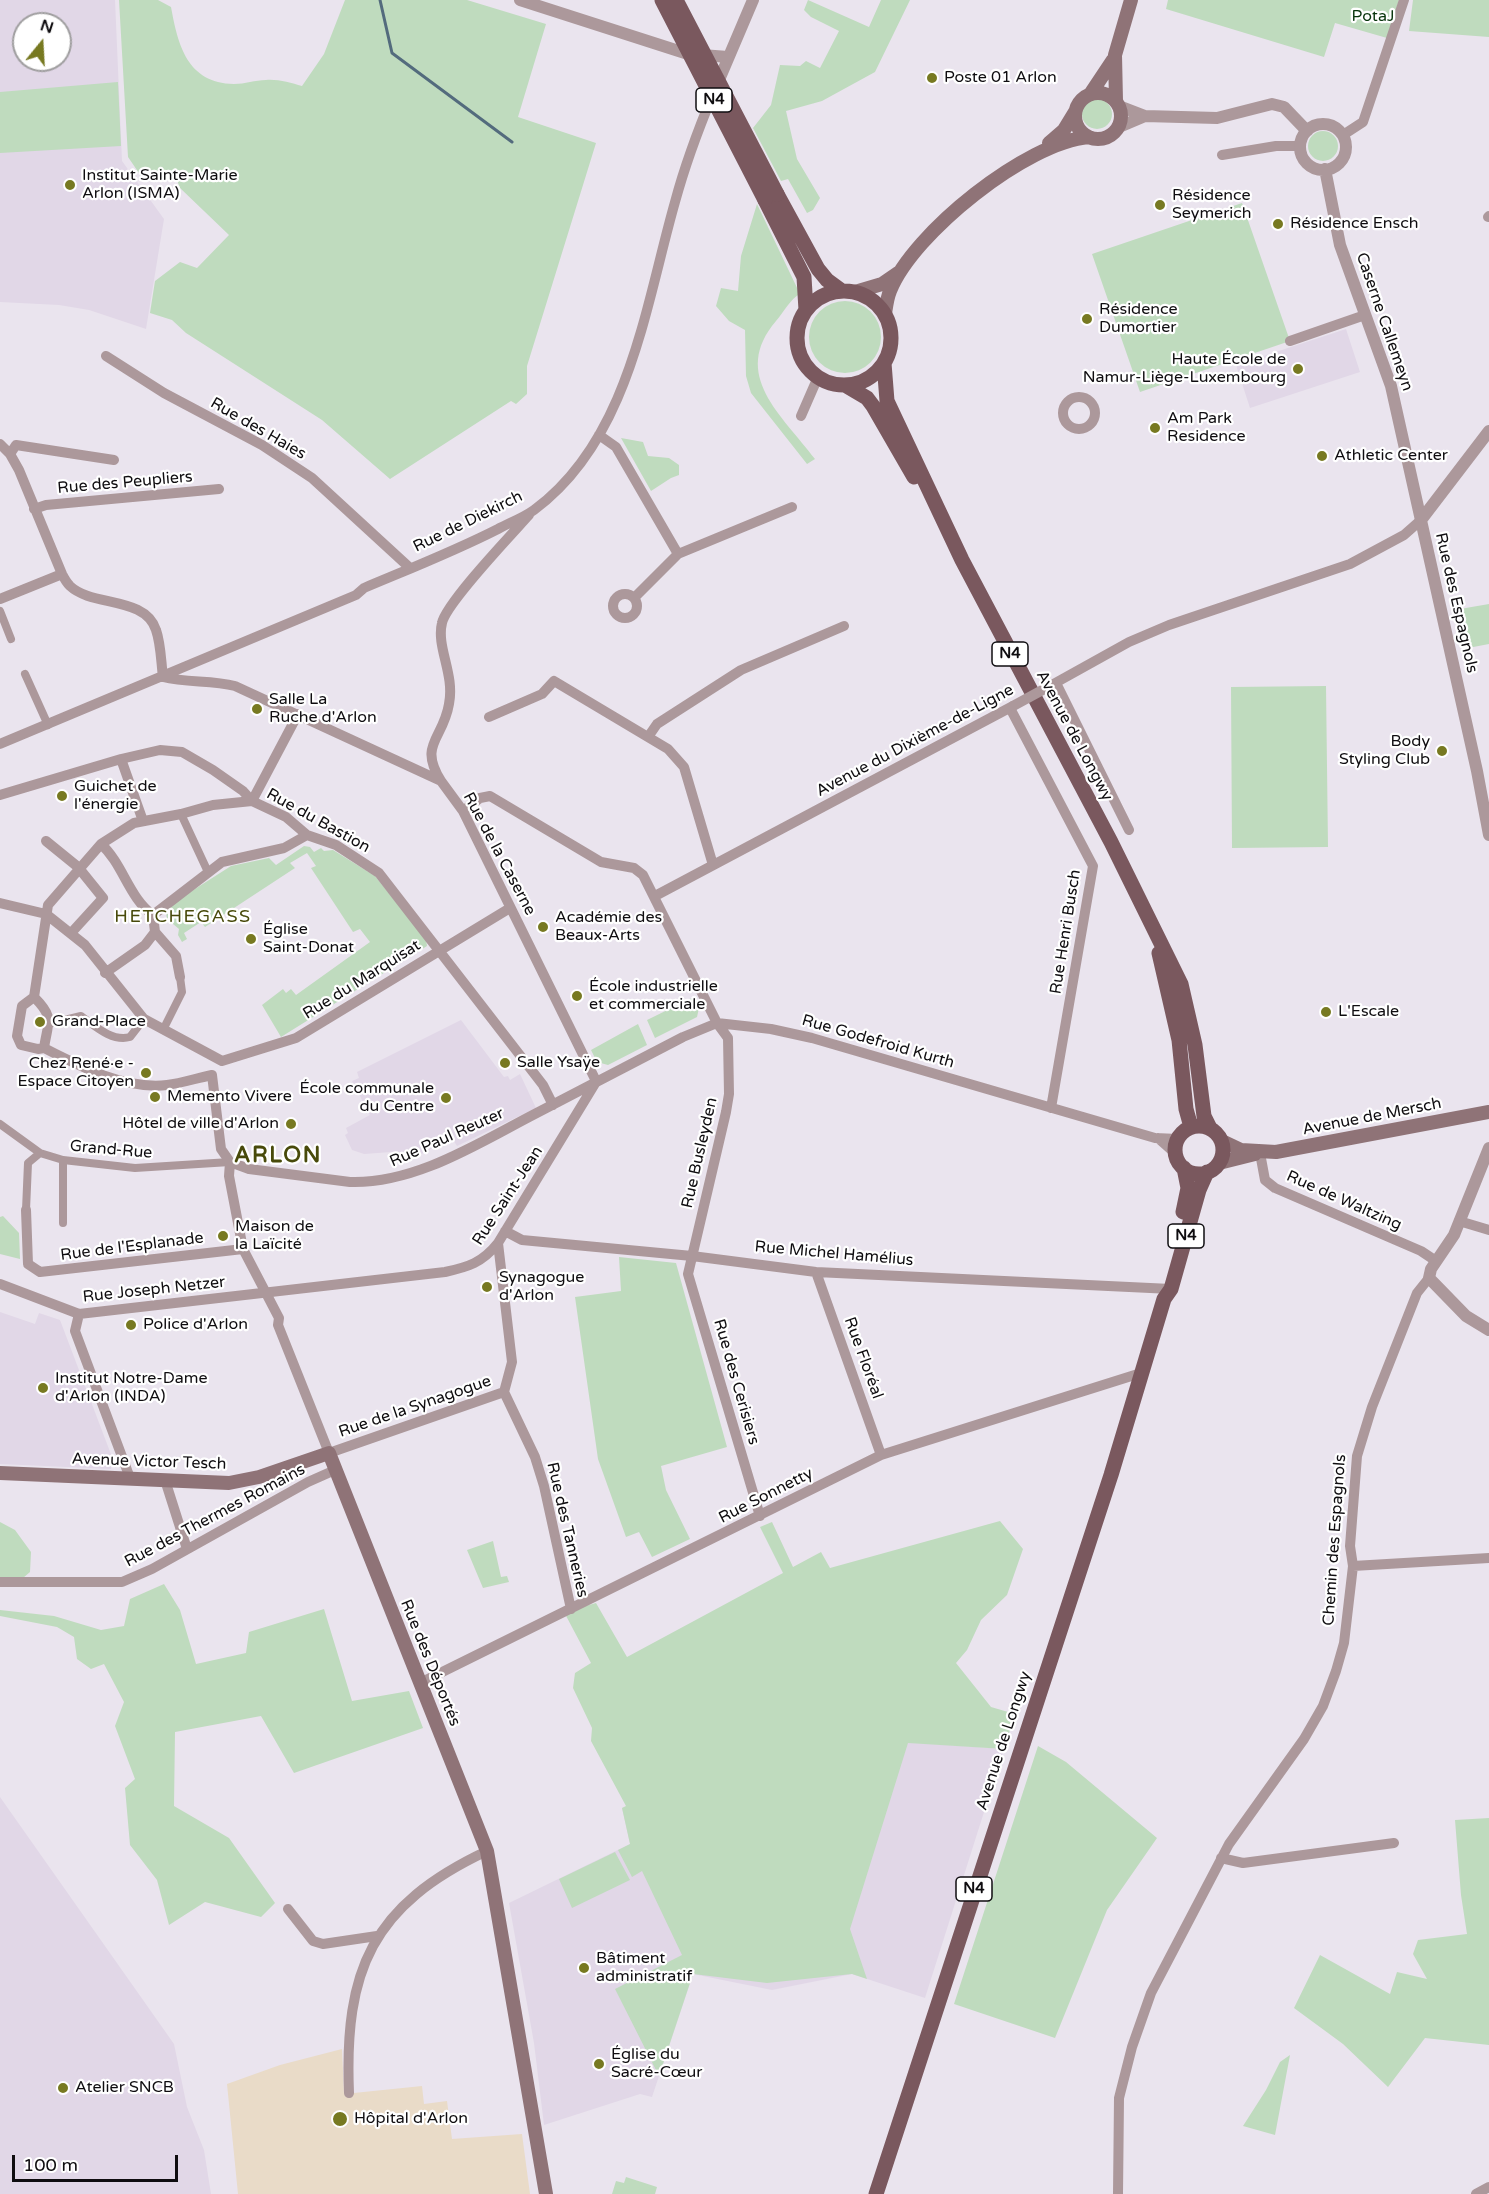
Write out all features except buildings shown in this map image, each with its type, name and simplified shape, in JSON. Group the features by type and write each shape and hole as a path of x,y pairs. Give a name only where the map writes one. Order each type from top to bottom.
{"main road":[{"name":"N4","path":"662,0 771,197 818,269 827,280 877,304 885,314 891,339 884,363 887,401 962,560"},
{"name":"N4","path":"676,0 771,197 804,277 807,310 800,323 797,338 800,353 807,366 818,377 845,385 867,398 962,560"},
{"path":"1041,151 1064,130 1080,102 1091,93 1115,55 1131,0"},
{"path":"885,314 890,291 902,270 921,246 981,189 1041,151 1070,139 1106,138 1119,127 1122,117 1118,104 1115,55"},
{"path":"1091,93 1105,93 1118,104"},
{"path":"1075,112 1078,127 1089,137"},
{"path":"807,310 822,297 882,284 902,270"},
{"path":"845,385 867,378 884,363"},
{"name":"Avenue de Longwy","path":"962,560 1181,984 1196,1045 1204,1116 1210,1128"},
{"name":"Avenue de Longwy","path":"1154,930 1179,1040 1186,1109 1191,1127"},
{"name":"Avenue de Mersch","path":"1213,1168 1260,1152 1489,1112"},
{"path":"1210,1128 1191,1127 1179,1154 1195,1173 1213,1168"},
{"name":"N4","path":"1210,1128 1222,1141 1223,1148 1213,1168"},
{"name":"Avenue de Mersch","path":"1222,1141 1241,1150 1260,1152"},
{"name":"Avenue de Longwy","path":"1166,1292 1187,1199 1179,1154"},
{"name":"Avenue de Longwy","path":"876,2194 1014,1764 1111,1475 1199,1190 1213,1168"},
{"name":"Avenue Victor Tesch","path":"0,1473 229,1483 259,1477 328,1453"},
{"name":"Rue des Déportés","path":"328,1453 487,1851 546,2194"}],"street":[{"path":"520,0 688,54 728,57"},
{"name":"Rue de Diekirch","path":"0,744 356,595 364,588 484,536 532,511 557,490 599,435 610,416 634,351 693,142 753,0"},
{"path":"1343,135 1363,122 1404,0"},
{"path":"688,54 716,87"},
{"path":"1118,104 1146,116 1217,118 1272,104 1284,107 1307,131"},
{"path":"1119,127 1146,116"},
{"path":"1322,124 1330,125 1343,135 1346,153 1334,167 1325,169 1311,166 1305,160 1300,146 1301,138 1307,131 1322,124"},
{"path":"1222,155 1265,147 1300,146"},
{"name":"Caserne Callemeyn","path":"1325,169 1340,245 1392,386 1420,520"},
{"path":"1290,341 1365,315"},
{"name":"Rue des Haies","path":"106,356 164,393 262,445 312,478 410,568"},
{"path":"801,416 818,377"},
{"path":"1420,520 1489,431"},
{"path":"599,435 616,447 678,554"},
{"path":"0,444 10,454 62,574 71,587 86,595 136,610 149,618 156,629 163,677"},
{"path":"10,454 16,445 114,460"},
{"name":"Rue des Peupliers","path":"34,509 46,505 219,489"},
{"path":"634,598 678,554 792,507"},
{"path":"441,781 430,762 430,753 448,712 452,692 448,663 441,639 442,621 455,600 532,511"},
{"name":"Avenue du Dixième-de-Ligne","path":"655,896 1012,707 1129,642 1169,624 1350,564 1404,535 1420,520"},
{"name":"Rue des Espagnols","path":"1420,520 1477,771 1489,835"},
{"path":"484,536 495,553"},
{"path":"0,600 62,574"},
{"path":"0,611 11,639"},
{"path":"648,736 657,724 741,670 844,626"},
{"path":"25,674 48,725"},
{"name":"Rue de la Caserne","path":"163,677 180,682 221,682 236,686 441,781 463,811 596,1082"},
{"path":"489,717 542,694 554,681 668,749 684,767 713,865"},
{"path":"1052,685 1129,830"},
{"name":"Rue Henri Busch","path":"1012,707 1093,866 1051,1108"},
{"path":"0,903 46,914 72,932 144,1019 222,1061 212,1075 165,1085 142,1085 98,1072 44,1048 21,1045 17,1036 22,1006 34,997 46,914 48,905 78,867 101,844 126,827 213,805 252,801 298,714"},
{"name":"Rue du Bastion","path":"0,795 121,759 160,750 182,752 213,770 243,791 252,801 286,817 307,835 336,845 379,873 543,1085 553,1105"},
{"path":"121,759 143,821"},
{"name":"Rue Busleyden","path":"463,811 480,798 490,796 602,862 634,868 643,874 655,896 717,1023 728,1038 729,1094 692,1256"},
{"path":"181,814 208,872"},
{"path":"153,915 222,862 292,846 307,835"},
{"path":"46,841 78,867 103,898 72,932"},
{"path":"101,844 112,854 140,903 153,915 154,932 145,945 105,973"},
{"name":"Rue du Marquisat","path":"222,1061 296,1038 510,908"},
{"path":"154,932 176,956 182,992 163,1030"},
{"path":"34,997 48,1011 44,1048"},
{"path":"48,1024 81,1016 113,1036 124,1039 130,1037 144,1019"},
{"name":"Rue Godefroid Kurth","path":"596,1082 682,1037 717,1023 771,1029 812,1038 1157,1138 1179,1154"},
{"name":"Rue des Déportés","path":"212,1075 221,1149 230,1162 229,1176 243,1249 279,1318 278,1325 328,1453"},
{"name":"Rue Paul Reuter","path":"230,1162 249,1169 350,1182 391,1179 477,1144 596,1082"},
{"name":"Rue Saint-Jean","path":"266,1292 445,1272 473,1266 486,1258 498,1244 596,1082"},
{"name":"Grand-Rue","path":"0,1124 40,1153 63,1160 135,1168 230,1162"},
{"name":"Chemin des Espagnols","path":"1118,2194 1116,2115 1132,2047 1151,1993 1221,1858 1243,1822 1296,1753 1323,1706 1344,1642 1353,1566 1351,1538 1359,1445 1417,1293 1429,1278 1436,1261 1447,1249 1489,1148"},
{"name":"Rue de Waltzing","path":"1260,1152 1265,1180 1275,1188 1421,1251 1436,1261"},
{"path":"26,1210 28,1163 40,1153"},
{"path":"63,1160 63,1223"},
{"name":"Rue de l'Esplanade","path":"26,1210 27,1267 40,1272 243,1249"},
{"path":"1459,1221 1489,1230"},
{"name":"Rue Michel Hamélius","path":"505,1231 522,1240 692,1256 816,1272 1166,1292"},
{"name":"Rue de la Synagogue","path":"328,1453 504,1392 513,1362 498,1244"},
{"name":"Rue des Cerisiers","path":"692,1256 688,1274 760,1516"},
{"name":"Rue Floréal","path":"816,1272 881,1455"},
{"path":"1429,1278 1466,1316 1489,1330"},
{"name":"Rue Joseph Netzer","path":"0,1284 79,1314 266,1292"},
{"name":"Rue Joseph Netzer","path":"244,1295 259,1298 267,1304 278,1325"},
{"path":"79,1314 75,1331 130,1478"},
{"name":"Rue Sonnetty","path":"420,1683 881,1455 1141,1373"},
{"name":"Rue des Tanneries","path":"504,1392 535,1457 544,1486 571,1609"},
{"path":"301,1464 310,1470 309,1482"},
{"name":"Rue des Thermes Romains","path":"0,1582 122,1582 187,1550 309,1482 335,1470"},
{"path":"165,1480 187,1550"},
{"path":"1353,1566 1489,1558"},
{"path":"1221,1858 1243,1863 1394,1843"},
{"path":"349,2093 347,2049 353,1999 362,1970 377,1936 390,1919 437,1878 487,1851"},
{"path":"288,1908 313,1941 323,1944 377,1936"},
{"path":"1476,2194 1489,2187"}],"shaded area":[{"name":"Institut Sainte-Marie Arlon (ISMA)","path":"0,0 115,0 122,161 164,219 146,329 89,310 59,305 0,302"},
{"name":"Haute École de Namur-Liège-Luxembourg","path":"1346,329 1360,372 1250,408 1236,365"},
{"name":"École communale du Centre","path":"461,1020 504,1077 508,1076 510,1080 520,1074 536,1108 457,1146 452,1138 406,1162 391,1152 364,1154 352,1150 345,1135 348,1133 346,1128 370,1115 352,1081 359,1078 357,1072"},
{"name":"Institut Notre-Dame d'Arlon (INDA)","path":"0,1312 35,1324 39,1313 60,1320 112,1457 111,1469 0,1464"},
{"path":"908,1742 1004,1749 925,1998 852,1974 772,1990 693,1974 652,2097 640,2094 544,2125 534,2043 509,1903 630,1844 622,1808"},
{"path":"0,1797 174,2044 187,2107 204,2150 211,2194 0,2194"},
{"name":"Hôpital d'Arlon","path":"342,2049 344,2094 422,2086 424,2104 447,2101 452,2139 522,2134 530,2194 238,2194 227,2084 280,2065"}],"green space":[{"path":"119,0 158,0 171,7 182,48 195,69 205,77 218,82 234,84 271,80 302,86 324,54 345,0 467,0 546,24 518,117 596,143 527,366 527,394 516,404 511,401 390,479 322,420 186,333 172,320 150,313 155,281 180,262 197,268 229,235 180,188 175,175 141,176 128,157"},
{"path":"808,0 869,27 881,0 910,0 875,72 822,101 786,111 797,159 820,198 813,210 807,213 788,179 781,181 753,128 771,105 780,65 800,66 806,61 820,68 839,31 811,17 804,10"},
{"name":"PotaJ","path":"1168,0 1399,0 1387,38 1335,23 1324,57 1166,9"},
{"path":"1413,0 1489,0 1489,37 1409,31"},
{"path":"118,82 121,146 0,153 0,92"},
{"path":"1097,99 1108,103 1112,114 1108,125 1097,129 1086,125 1082,114 1086,103"},
{"path":"1323,131 1333,136 1338,146 1333,156 1323,161 1313,156 1308,146 1313,136"},
{"path":"1242,203 1290,341 1140,392 1092,254"},
{"path":"757,204 800,294 787,306 763,341 758,359 759,377 776,410 815,459 807,464 751,393 746,376 745,330 729,321 716,306 721,288 738,291 741,256"},
{"path":"845,301 859,304 871,311 878,323 881,337 878,351 871,363 859,370 845,373 831,370 819,363 812,351 809,337 812,323 819,311 831,304"},
{"path":"621,438 643,442 648,456 669,458 679,465 679,475 651,491"},
{"path":"1489,604 1489,644 1468,648 1460,609"},
{"path":"1326,686 1328,847 1232,848 1231,687"},
{"path":"304,846 310,847 314,852 321,848 324,851 333,850 375,876 426,939 427,946 281,1037 262,1005 283,989 286,993 291,989 296,995 370,942 360,929 353,932 311,868 316,866 307,853 290,863 295,868 205,927 201,922 184,933 187,939 182,942 178,935 179,929 167,919 166,913 173,903 231,866 269,858 276,865"},
{"path":"694,997 699,1008 697,1017 655,1038 647,1020"},
{"path":"638,1024 647,1045 608,1065 597,1062 591,1050"},
{"path":"3,1216 19,1233 20,1259 0,1254 0,1217"},
{"path":"619,1257 676,1263 727,1447 661,1466 666,1490 690,1539 652,1557 639,1532 626,1537 598,1459 575,1297 621,1291"},
{"path":"1000,1521 1023,1549 1007,1595 981,1620 967,1650 956,1663 991,1707 1015,1714 1004,1749 908,1743 850,1929 867,1979 852,1974 767,1983 693,1974 659,2076 615,1989 682,1955 642,1871 632,1877 618,1850 630,1844 622,1808 626,1806 591,1741 592,1728 573,1688 575,1673 591,1663 564,1612 596,1603 627,1657 783,1573 760,1527 772,1522 793,1567 821,1552 830,1568"},
{"path":"0,1522 15,1530 31,1552 30,1572 23,1578 0,1578"},
{"path":"493,1541 501,1577 507,1576 509,1582 483,1588 467,1550"},
{"path":"164,1584 180,1610 196,1664 246,1653 249,1632 324,1609 352,1701 409,1691 423,1728 294,1773 261,1716 175,1732 174,1806 229,1838 275,1903 261,1917 205,1902 169,1925 157,1880 130,1845 125,1788 135,1779 115,1726 124,1702 104,1664 91,1669 77,1659 74,1637 57,1627 0,1616 0,1610 54,1616 101,1630 124,1626 130,1599"},
{"path":"1038,1746 1066,1762 1157,1838 1107,1910 1055,2038 954,2004"},
{"path":"1489,1818 1489,2045 1425,2038 1388,2087 1343,2044 1294,2008 1320,1955 1390,1994 1397,1972 1427,1979 1413,1954 1418,1940 1467,1934 1461,1895 1455,1820"},
{"path":"615,1852 630,1880 572,1908 559,1879"},
{"path":"1290,2055 1275,2135 1243,2126 1266,2090 1280,2062"},
{"path":"626,2177 657,2187 655,2194 612,2194 616,2181 624,2183"}],"waterway":[{"path":"380,0 392,53 512,142"}],"place":[{"name":"Poste 01 Arlon","path":"932,78"},
{"name":"Institut Sainte-Marie Arlon (ISMA)","path":"70,185"},
{"name":"Résidence Seymerich","path":"1160,205"},
{"name":"Résidence Ensch","path":"1278,224"},
{"name":"Résidence Dumortier","path":"1087,319"},
{"name":"Haute École de Namur-Liège-Luxembourg","path":"1298,369"},
{"name":"Am Park Residence","path":"1155,428"},
{"name":"Athletic Center","path":"1322,456"},
{"name":"Salle La Ruche d'Arlon","path":"257,709"},
{"name":"Body Styling Club","path":"1442,751"},
{"name":"Guichet de l'énergie","path":"62,796"},
{"name":"Académie des Beaux-Arts","path":"543,927"},
{"name":"Église Saint-Donat","path":"251,939"},
{"name":"École industrielle et commerciale","path":"577,996"},
{"name":"L'Escale","path":"1326,1012"},
{"name":"Grand-Place","path":"40,1022"},
{"name":"Salle Ysaÿe","path":"505,1063"},
{"name":"Chez René·e - Espace Citoyen","path":"146,1073"},
{"name":"Memento Vivere","path":"155,1097"},
{"name":"École communale du Centre","path":"446,1098"},
{"name":"Hôtel de ville d'Arlon","path":"291,1124"},
{"name":"Maison de la Laïcité","path":"223,1236"},
{"name":"Synagogue d'Arlon","path":"487,1287"},
{"name":"Police d'Arlon","path":"131,1325"},
{"name":"Institut Notre-Dame d'Arlon (INDA)","path":"43,1388"},
{"name":"Bâtiment administratif","path":"584,1968"},
{"name":"Église du Sacré-Cœur","path":"599,2064"},
{"name":"Atelier SNCB","path":"63,2088"},
{"name":"Hôpital d'Arlon","path":"340,2119"}],"district":[{"name":"HETCHEGASS","path":"183,917"},
{"name":"ARLON","path":"278,1156"}]}
